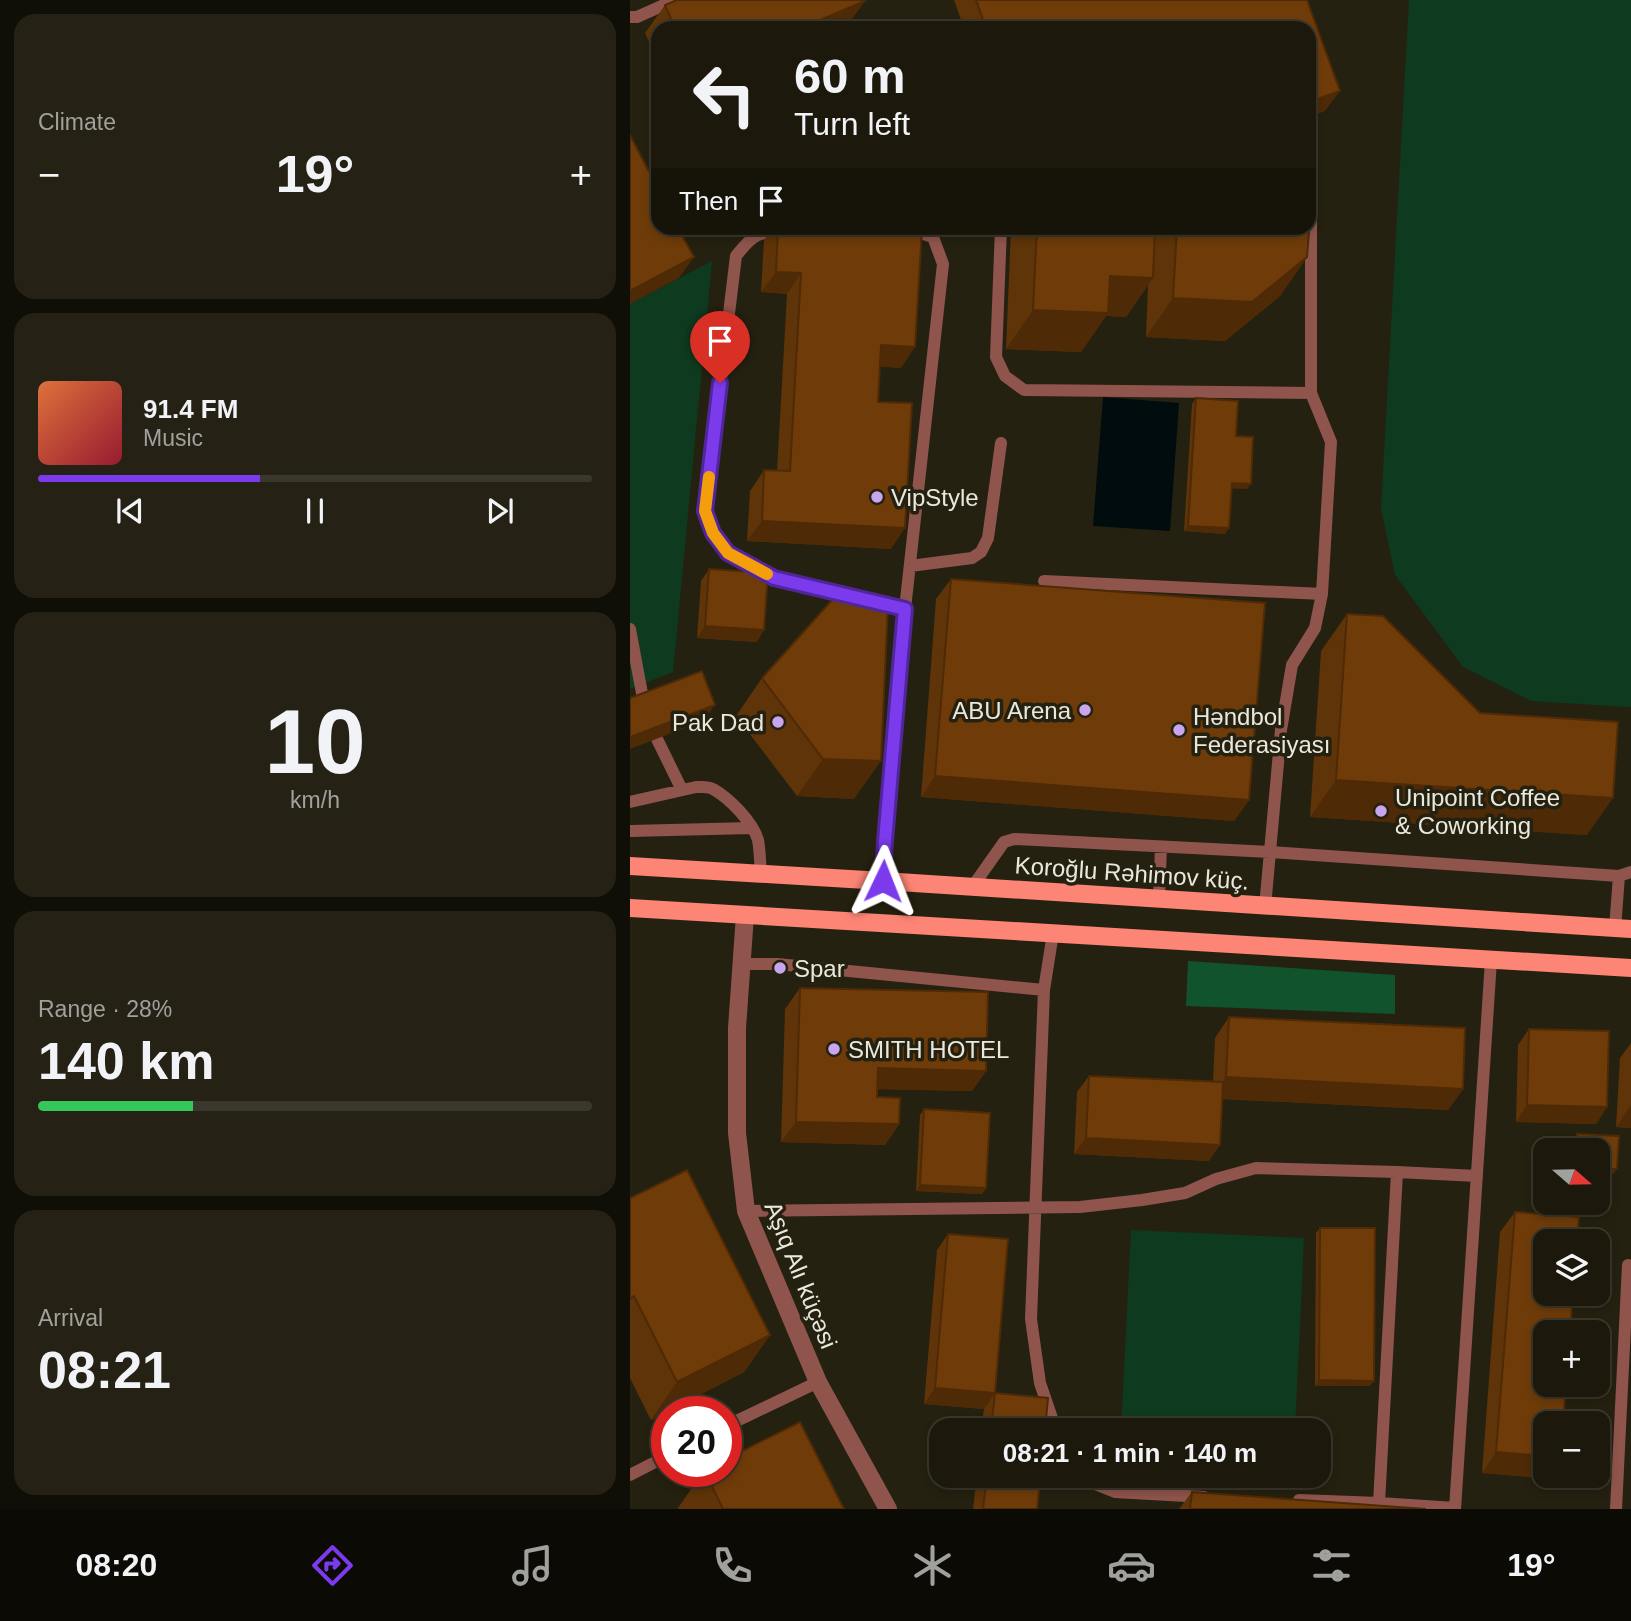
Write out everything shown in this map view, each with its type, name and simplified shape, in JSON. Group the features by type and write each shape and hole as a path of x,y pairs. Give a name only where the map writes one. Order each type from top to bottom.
{"main road":[{"name":"Koroğlu Rəhimov küç.","path":"630,866 1623,929"},
{"path":"630,908 1631,968"}],"street":[{"name":"Aşıq Alı küçəsi","path":"744,915 737,1028 737,1133 746,1210 818,1382 888,1509"}],"lane":[{"path":"630,17 637,17 675,0"},
{"path":"759,235 749,239 736,256 705,511 713,533 728,553 774,578 905,609"},
{"path":"883,881 905,609 943,264 933,237 927,235"},
{"path":"1001,235 996,357 1005,376 1024,390 1311,393"},
{"path":"1265,906 1281,730 1292,665 1315,628 1322,594 1331,442 1311,393 1311,235"},
{"path":"910,566 972,558 981,552 988,538 1001,443"},
{"path":"1044,581 1322,594"},
{"path":"630,629 644,704"},
{"path":"657,739 682,790"},
{"path":"630,802 696,786 714,790 741,813 751,828 758,843 761,874"},
{"path":"630,831 751,828"},
{"path":"973,886 996,851 1004,842 1014,839 1625,874 1623,929"},
{"path":"1159,899 1161,847"},
{"path":"1052,1418 1040,1383 1031,1319 1044,990 1053,933"},
{"path":"1283,1500 1455,1509 1492,960"},
{"path":"741,964 777,964 1044,990"},
{"path":"746,1210 1080,1207 1185,1193 1256,1168 1477,1176"},
{"path":"1379,1503 1397,1172"},
{"path":"1616,1509 1628,1265"},
{"path":"742,1418 818,1382"},
{"path":"630,1475 651,1464"},
{"path":"1105,1488 1115,1492 1214,1497"}],"green space":[{"path":"1409,0 1631,0 1631,706 1628,707 1531,701 1463,667 1395,575 1381,508"},
{"path":"712,261 673,672 630,689 630,304"},
{"path":"1188,961 1395,975 1395,1014 1186,1006"},
{"path":"1131,1230 1304,1238 1296,1418 1122,1418"}],"shaded area":[{"path":"1103,397 1179,403 1170,531 1093,526"}],"building":[{"path":"677,0 865,1 820,21 672,21 665,5"},
{"path":"976,0 1307,0 1315,21 984,21"},
{"path":"1316,25 1340,91 1316,100"},
{"path":"630,135 651,176 651,235 682,235 694,257 630,291"},
{"path":"778,235 922,235 915,347 881,345 878,402 912,403 905,528 762,521 764,470 790,471 801,273 776,272"},
{"path":"1037,235 1155,235 1153,278 1110,276 1108,313 1033,310"},
{"path":"1177,235 1309,235 1307,257 1252,302 1173,298"},
{"path":"1196,398 1238,401 1236,436 1253,437 1251,484 1232,483 1229,528 1188,526"},
{"path":"709,569 768,573 764,630 705,626"},
{"name":"ABU Arena","path":"951,579 1265,603 1249,800 935,776"},
{"path":"833,599 888,604 881,761 823,759 762,678"},
{"path":"1347,614 1383,616 1480,713 1618,722 1613,798 1336,780"},
{"path":"702,671 715,705 630,737 630,698"},
{"path":"800,988 988,992 986,1071 878,1068 877,1097 900,1098 899,1124 796,1122"},
{"path":"1229,1017 1465,1028 1463,1089 1226,1077"},
{"path":"1529,1029 1609,1031 1607,1107 1527,1105"},
{"path":"1089,1076 1223,1082 1220,1145 1086,1138"},
{"path":"924,1109 990,1113 986,1188 920,1185"},
{"path":"1577,1134 1619,1136 1617,1169 1610,1169 1610,1138 1577,1138"},
{"path":"687,1170 770,1335 677,1382 634,1296 630,1299 630,1198"},
{"path":"1515,1212 1579,1217 1578,1229 1533,1229 1533,1306 1572,1306 1571,1320 1533,1320 1533,1397 1565,1397 1564,1411 1533,1411 1533,1455 1496,1452"},
{"path":"1320,1228 1375,1228 1374,1381 1319,1380"},
{"path":"948,1234 1008,1239 995,1393 935,1388"},
{"path":"995,1393 1048,1398 1046,1418 992,1418"},
{"path":"800,1422 844,1509 723,1509 712,1487 742,1487 742,1451"},
{"path":"985,1488 1039,1488 1037,1509 983,1509"},
{"path":"1192,1492 1426,1509 1190,1509"}],"slow traffic":[{"path":"709,477 705,511 713,533 728,553 767,574"}],"place":[{"name":"VipStyle","path":"877,497"},
{"name":"ABU Arena","path":"1085,710"},
{"name":"Pak Dad","path":"778,722"},
{"name":"Həndbol Federasiyası","path":"1179,730"},
{"name":"Unipoint Coffee & Coworking","path":"1381,811"},
{"name":"Spar","path":"780,968"},
{"name":"SMITH HOTEL","path":"834,1049"}],"route":[{"path":"720,383 705,511 713,533 728,553 774,578 905,609 883,881"}]}
